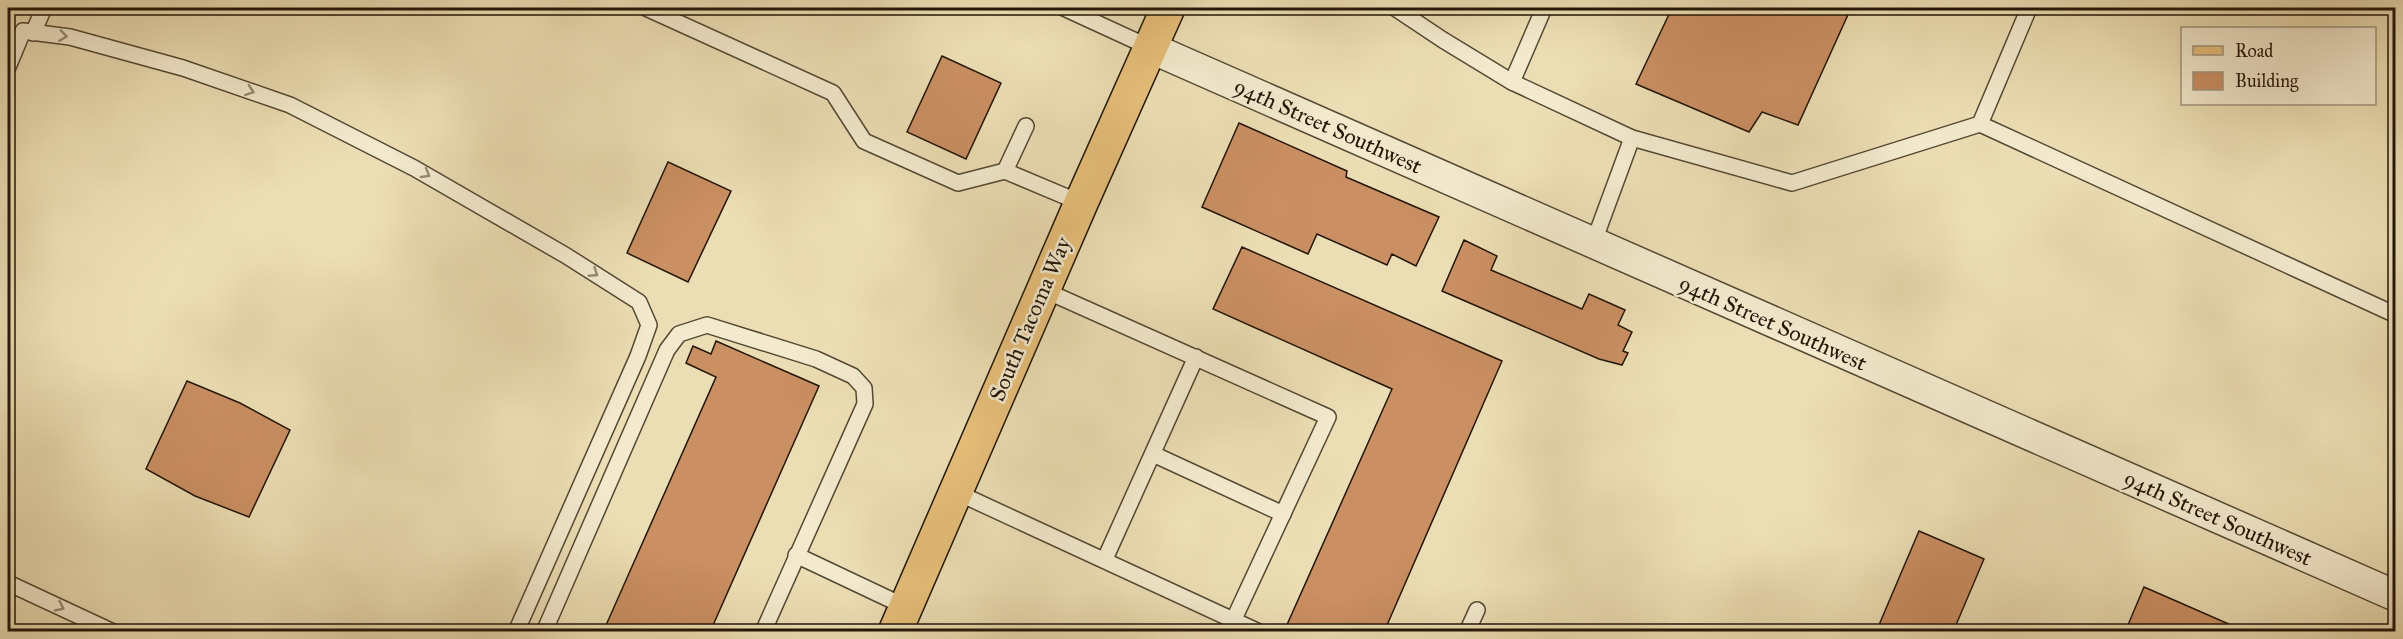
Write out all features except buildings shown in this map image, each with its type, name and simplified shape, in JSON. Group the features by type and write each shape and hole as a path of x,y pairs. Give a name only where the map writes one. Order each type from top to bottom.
{"main road":[{"name":"South Tacoma Way","path":"900,619 1168,8"}],"street":[{"name":"94th Street Southwest","path":"1150,48 2396,596"}],"lane":[{"path":"33,33 44,8"},
{"path":"646,8 833,93 864,141 958,183 1005,171 1081,202"},
{"path":"1064,8 1150,48"},
{"path":"1395,8 1512,82 1632,138 1792,183 1980,124 2396,315"},
{"path":"1512,82 1544,8"},
{"path":"1980,124 2030,8"},
{"path":"8,67 23,31 70,37 183,68 290,105 414,168 565,255 639,302 650,325 516,632"},
{"path":"1005,171 1026,126"},
{"path":"1593,244 1632,138"},
{"path":"1044,290 1328,417 1234,619"},
{"path":"544,632 667,350 680,334 707,326 816,359 853,376 864,388 865,404 763,632"},
{"path":"1105,559 1196,357"},
{"path":"1153,454 1282,514"},
{"path":"956,492 1259,632"},
{"path":"796,555 900,619"},
{"path":"8,583 113,632"},
{"path":"1467,632 1477,610"}]}
